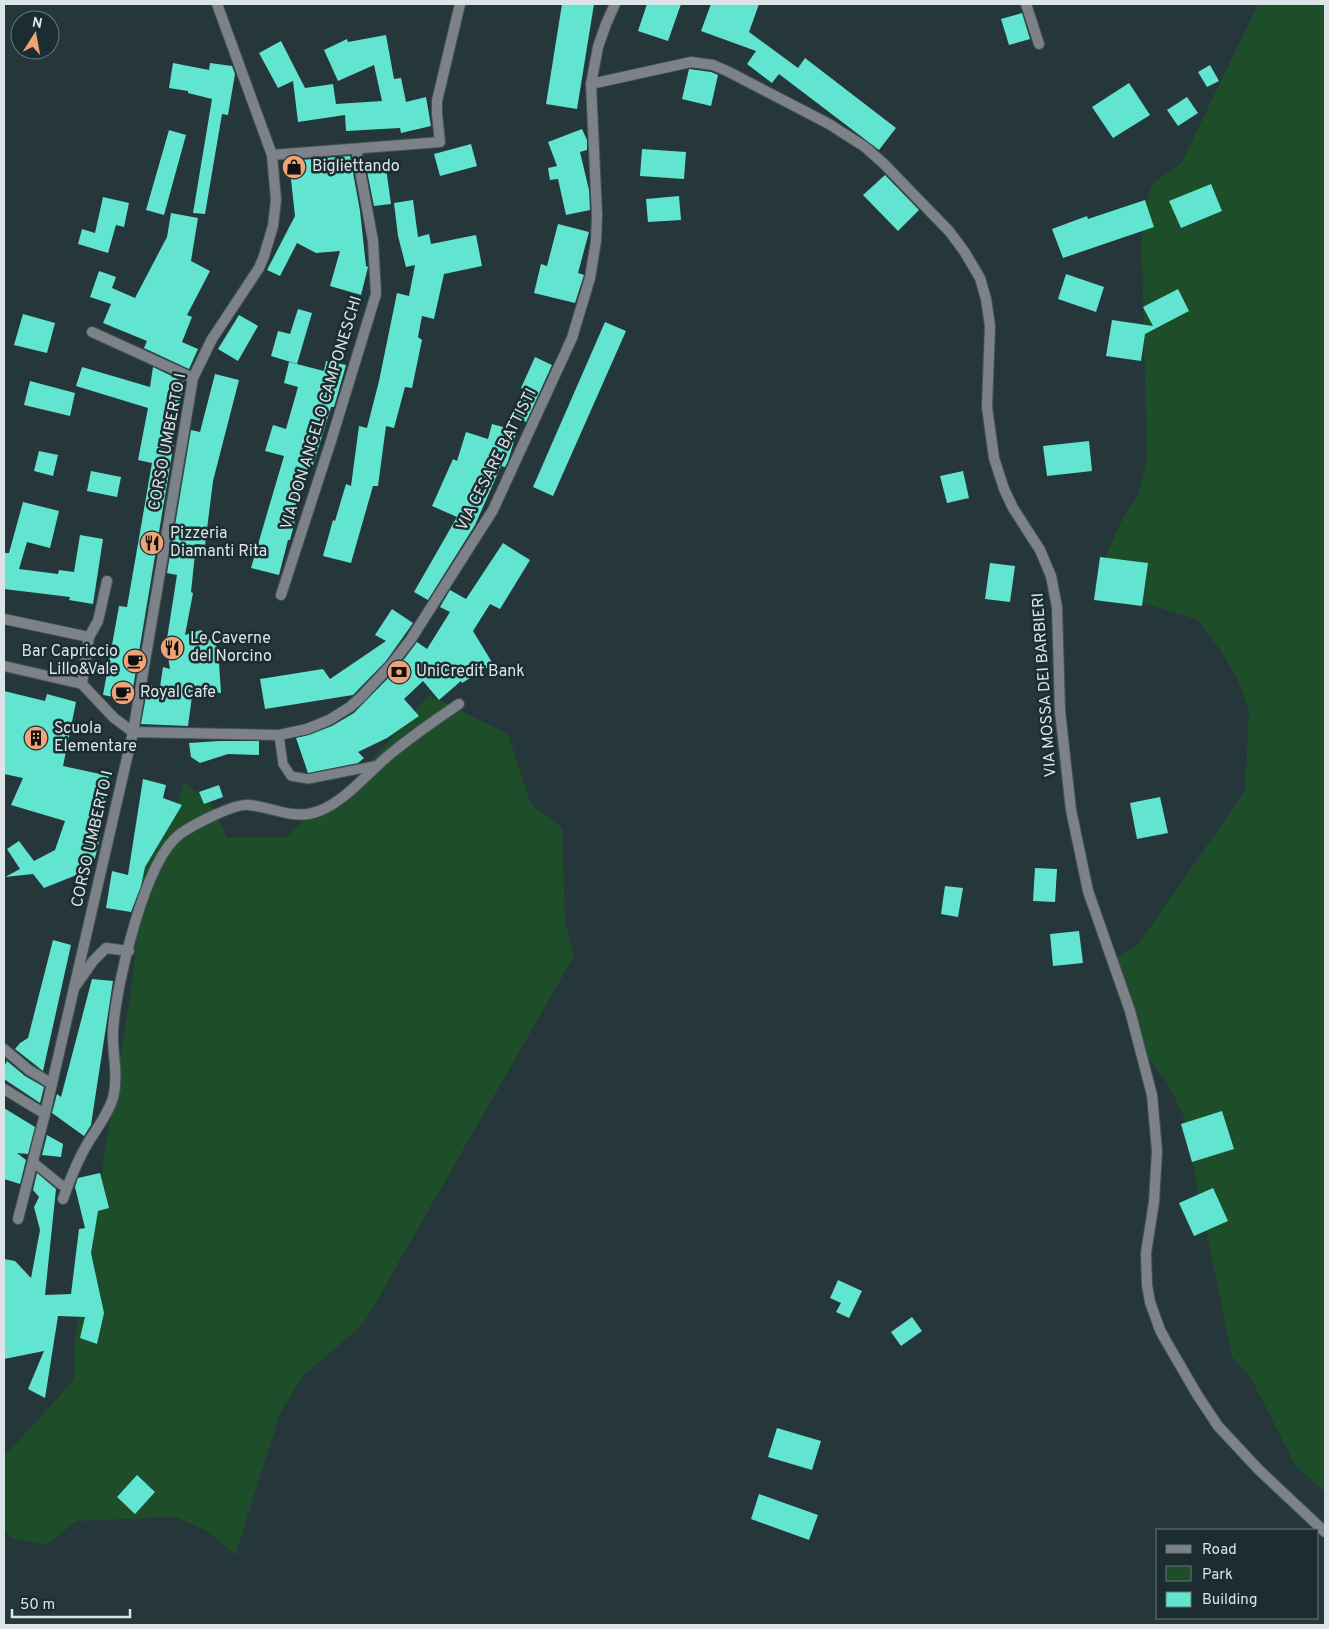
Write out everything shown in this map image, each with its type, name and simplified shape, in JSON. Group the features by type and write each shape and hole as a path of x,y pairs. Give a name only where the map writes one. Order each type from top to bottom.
{"street":[{"name":"CORSO UMBERTO I","path":"18,1219 45,1114 133,732 193,378 212,339 259,268 273,226 276,190 272,155 217,4"},
{"path":"272,155 440,142 437,114 438,101 460,4"},
{"name":"VIA CESARE BATTISTI","path":"133,732 278,735 307,729 329,720 350,707 379,680 411,639 477,536 506,483 566,354 580,313 590,278 596,241 597,215 591,84 598,47 615,4"},
{"path":"1026,4 1039,44"},
{"name":"VIA MOSSA DEI BARBIERI","path":"591,84 691,62 713,65 727,71 829,124 865,147 941,222 958,242 976,270 982,285 990,321 987,407 994,458 1010,502 1023,526 1040,550 1051,576 1057,607 1060,711 1071,810 1088,890 1130,1010 1152,1095 1157,1151 1154,1202 1146,1253 1146,1275 1150,1302 1166,1342 1218,1426 1259,1470 1325,1532"},
{"name":"VIA DON ANGELO CAMPONESCHI","path":"281,595 376,294 373,241 356,149"},
{"path":"92,332 193,378"},
{"path":"82,684 89,636 98,621 107,581"},
{"path":"4,619 89,636"},
{"path":"4,666 82,684 114,718 133,732"},
{"path":"63,1199 80,1157 111,1106 116,1071 113,1044 114,1024 120,988 138,914 153,872 168,846 179,834 228,808 240,805 250,805 297,815 317,812 334,803 414,736 459,704"},
{"path":"278,735 283,764 291,776 308,779 378,765"},
{"path":"74,989 93,961 106,948 129,951"},
{"path":"4,1049 29,1070 52,1084"},
{"path":"4,1089 45,1114"},
{"path":"33,1162 67,1188"}],"green space":[{"path":"1258,4 1325,4 1325,1490 1323,1491 1295,1465 1251,1378 1232,1357 1183,1114 1168,1084 1146,1056 1110,962 1137,946 1245,791 1249,710 1237,678 1221,651 1198,620 1093,587 1120,524 1138,494 1147,463 1141,216 1153,183 1181,164"},
{"path":"429,695 508,734 531,804 562,828 565,922 574,956 364,1323 303,1376 281,1411 235,1555 209,1532 176,1517 76,1521 47,1545 10,1538 4,1528 4,1453 9,1451 74,1380 74,1347 134,970 143,837 175,813 184,782 210,802 227,838 287,837 313,810 348,787"}],"building":[{"path":"562,4 594,4 577,109 546,104"},
{"path":"647,4 681,4 668,41 638,31"},
{"path":"711,4 759,4 749,32 798,68 805,58 896,128 879,150 779,74 772,83 747,64 756,51 701,31"},
{"path":"1022,13 1030,39 1009,45 1001,19"},
{"path":"386,35 394,79 401,78 406,102 426,97 431,126 401,133 400,128 346,131 345,115 298,122 293,81 278,88 259,53 281,41 305,88 333,84 336,104 382,101 374,65 338,81 324,50 347,39 348,42"},
{"path":"173,63 209,70 210,63 232,66 235,74 228,115 222,114 205,214 193,213 212,99 188,93 188,91 169,88"},
{"path":"1210,65 1219,81 1207,87 1198,72"},
{"path":"689,69 711,72 718,75 711,106 682,99"},
{"path":"1129,83 1150,115 1113,138 1092,107"},
{"path":"1187,97 1198,113 1178,126 1167,110"},
{"path":"582,129 587,140 587,150 580,152 589,190 590,210 566,215 558,179 550,180 548,168 557,166 548,142"},
{"path":"169,130 186,135 164,215 146,210"},
{"path":"471,144 477,166 440,176 434,154"},
{"path":"642,149 686,152 684,179 640,176"},
{"path":"350,156 360,211 366,266 368,267 361,295 330,286 340,251 316,253 297,243 280,276 267,270 295,216 289,161"},
{"path":"386,168 391,204 374,206 367,171"},
{"path":"885,175 919,210 898,231 863,195"},
{"path":"1211,184 1222,211 1181,228 1169,201"},
{"path":"679,196 681,220 648,222 646,199"},
{"path":"103,197 129,203 124,227 116,225 108,253 78,244 82,229 95,233"},
{"path":"413,200 418,237 429,234 431,244 476,235 482,266 444,274 434,319 422,316 418,337 422,340 412,388 405,387 394,428 386,426 378,486 373,486 351,563 323,556 346,484 351,486 359,426 367,428 379,381 397,293 409,296 415,265 406,267 398,236 394,203"},
{"path":"1145,200 1154,227 1063,258 1052,229 1087,216 1088,219"},
{"path":"171,213 198,218 191,261 210,271 187,315 192,317 182,342 198,349 189,369 144,348 147,341 103,323 111,304 90,297 99,271 116,277 112,288 135,298 167,237"},
{"path":"558,224 589,232 578,273 584,275 575,303 534,293 541,264 547,266"},
{"path":"1066,274 1104,287 1096,312 1058,299"},
{"path":"1178,289 1189,311 1145,334 1141,361 1106,356 1112,320 1153,326 1143,307"},
{"path":"298,309 312,313 297,364 271,356 278,331 290,334"},
{"path":"23,314 55,323 47,353 14,345"},
{"path":"239,315 258,326 238,361 218,349"},
{"path":"605,322 626,331 553,496 533,487"},
{"path":"535,357 552,365 526,422 514,417 524,389 521,388"},
{"path":"326,361 346,365 334,407 331,407 313,465 309,464 293,513 297,513 279,575 251,568 284,456 265,451 273,425 286,429 298,387 284,383 289,362 324,371"},
{"path":"82,367 150,387 153,367 184,382 131,700 103,695 119,606 127,607 152,463 138,460 148,408 76,386"},
{"path":"215,374 239,380 213,481 205,545 196,544 191,592 193,593 185,635 201,630 218,648 221,693 193,689 188,726 141,724 148,685 160,687 163,667 170,669 166,645 177,575 167,573 191,430 200,432"},
{"path":"30,381 75,393 70,416 24,405"},
{"path":"492,424 517,431 508,461 505,467 501,466 475,525 428,600 414,592 457,517 432,506 453,459 457,461 466,432 488,439"},
{"path":"1089,441 1092,471 1047,476 1043,446"},
{"path":"39,451 58,455 53,476 34,471"},
{"path":"91,471 121,477 117,497 87,491"},
{"path":"963,471 969,498 947,503 940,476"},
{"path":"23,502 59,511 50,548 27,542 19,569 58,574 59,570 74,572 80,535 103,539 93,604 69,600 70,597 4,589 4,553 9,553"},
{"path":"503,543 530,560 500,609 490,604 473,631 493,664 462,683 461,681 439,700 423,681 404,699 419,716 387,738 358,752 364,758 358,763 308,773 296,738 332,726 354,713 396,670 417,642 427,649 450,612 440,607 450,590 466,599"},
{"path":"1100,557 1148,563 1142,606 1094,600"},
{"path":"990,563 1015,566 1010,602 985,599"},
{"path":"392,609 413,623 386,661 353,695 265,709 260,679 323,669 330,679 386,641 375,635"},
{"path":"4,691 45,701 47,694 76,702 63,766 109,776 105,789 100,837 95,858 79,874 44,888 33,874 5,877 20,869 7,849 19,841 34,861 55,850 65,821 11,805 23,778 4,774"},
{"path":"259,741 259,755 228,754 200,763 191,757 189,743"},
{"path":"143,779 166,785 163,798 182,805 145,867 141,886 131,912 106,908 112,871 128,875"},
{"path":"219,785 223,797 204,804 199,792"},
{"path":"1160,797 1168,833 1137,839 1130,803"},
{"path":"1035,868 1057,869 1055,902 1033,901"},
{"path":"945,886 963,888 958,917 941,914"},
{"path":"1079,931 1083,963 1053,966 1050,934"},
{"path":"53,940 71,945 43,1071 15,1049 28,1038"},
{"path":"92,979 113,981 91,1125 84,1136 52,1113 57,1094 61,1097"},
{"path":"7,1061 25,1076 44,1087 40,1103 4,1079 4,1067"},
{"path":"4,1108 35,1127 28,1154 17,1153 26,1160 20,1184 4,1179"},
{"path":"1222,1111 1234,1149 1192,1162 1181,1124"},
{"path":"47,1135 63,1144 61,1157 42,1155"},
{"path":"37,1173 56,1189 45,1295 71,1294 79,1229 85,1228 75,1187 78,1178 100,1173 109,1208 98,1211 91,1253 104,1313 97,1344 80,1338 85,1317 58,1316 45,1398 28,1389 44,1351 4,1359 4,1259 15,1261 31,1278 40,1230 34,1207 39,1197 33,1190"},
{"path":"1213,1188 1228,1221 1194,1236 1179,1203"},
{"path":"838,1280 862,1291 849,1318 836,1312 841,1303 830,1298"},
{"path":"912,1317 922,1331 901,1346 891,1332"},
{"path":"777,1428 821,1441 812,1470 768,1457"},
{"path":"137,1475 155,1492 135,1514 117,1497"},
{"path":"759,1494 818,1515 809,1540 751,1519"}],"place":[{"name":"Bigliettando","path":"294,167"},
{"name":"Pizzeria Diamanti Rita","path":"152,543"},
{"name":"Le Caverne del Norcino","path":"172,648"},
{"name":"Bar Capriccio Lillo&Vale","path":"135,661"},
{"name":"UniCredit Bank","path":"399,672"},
{"name":"Royal Cafe","path":"123,693"},
{"name":"Scuola Elementare","path":"36,738"}]}
